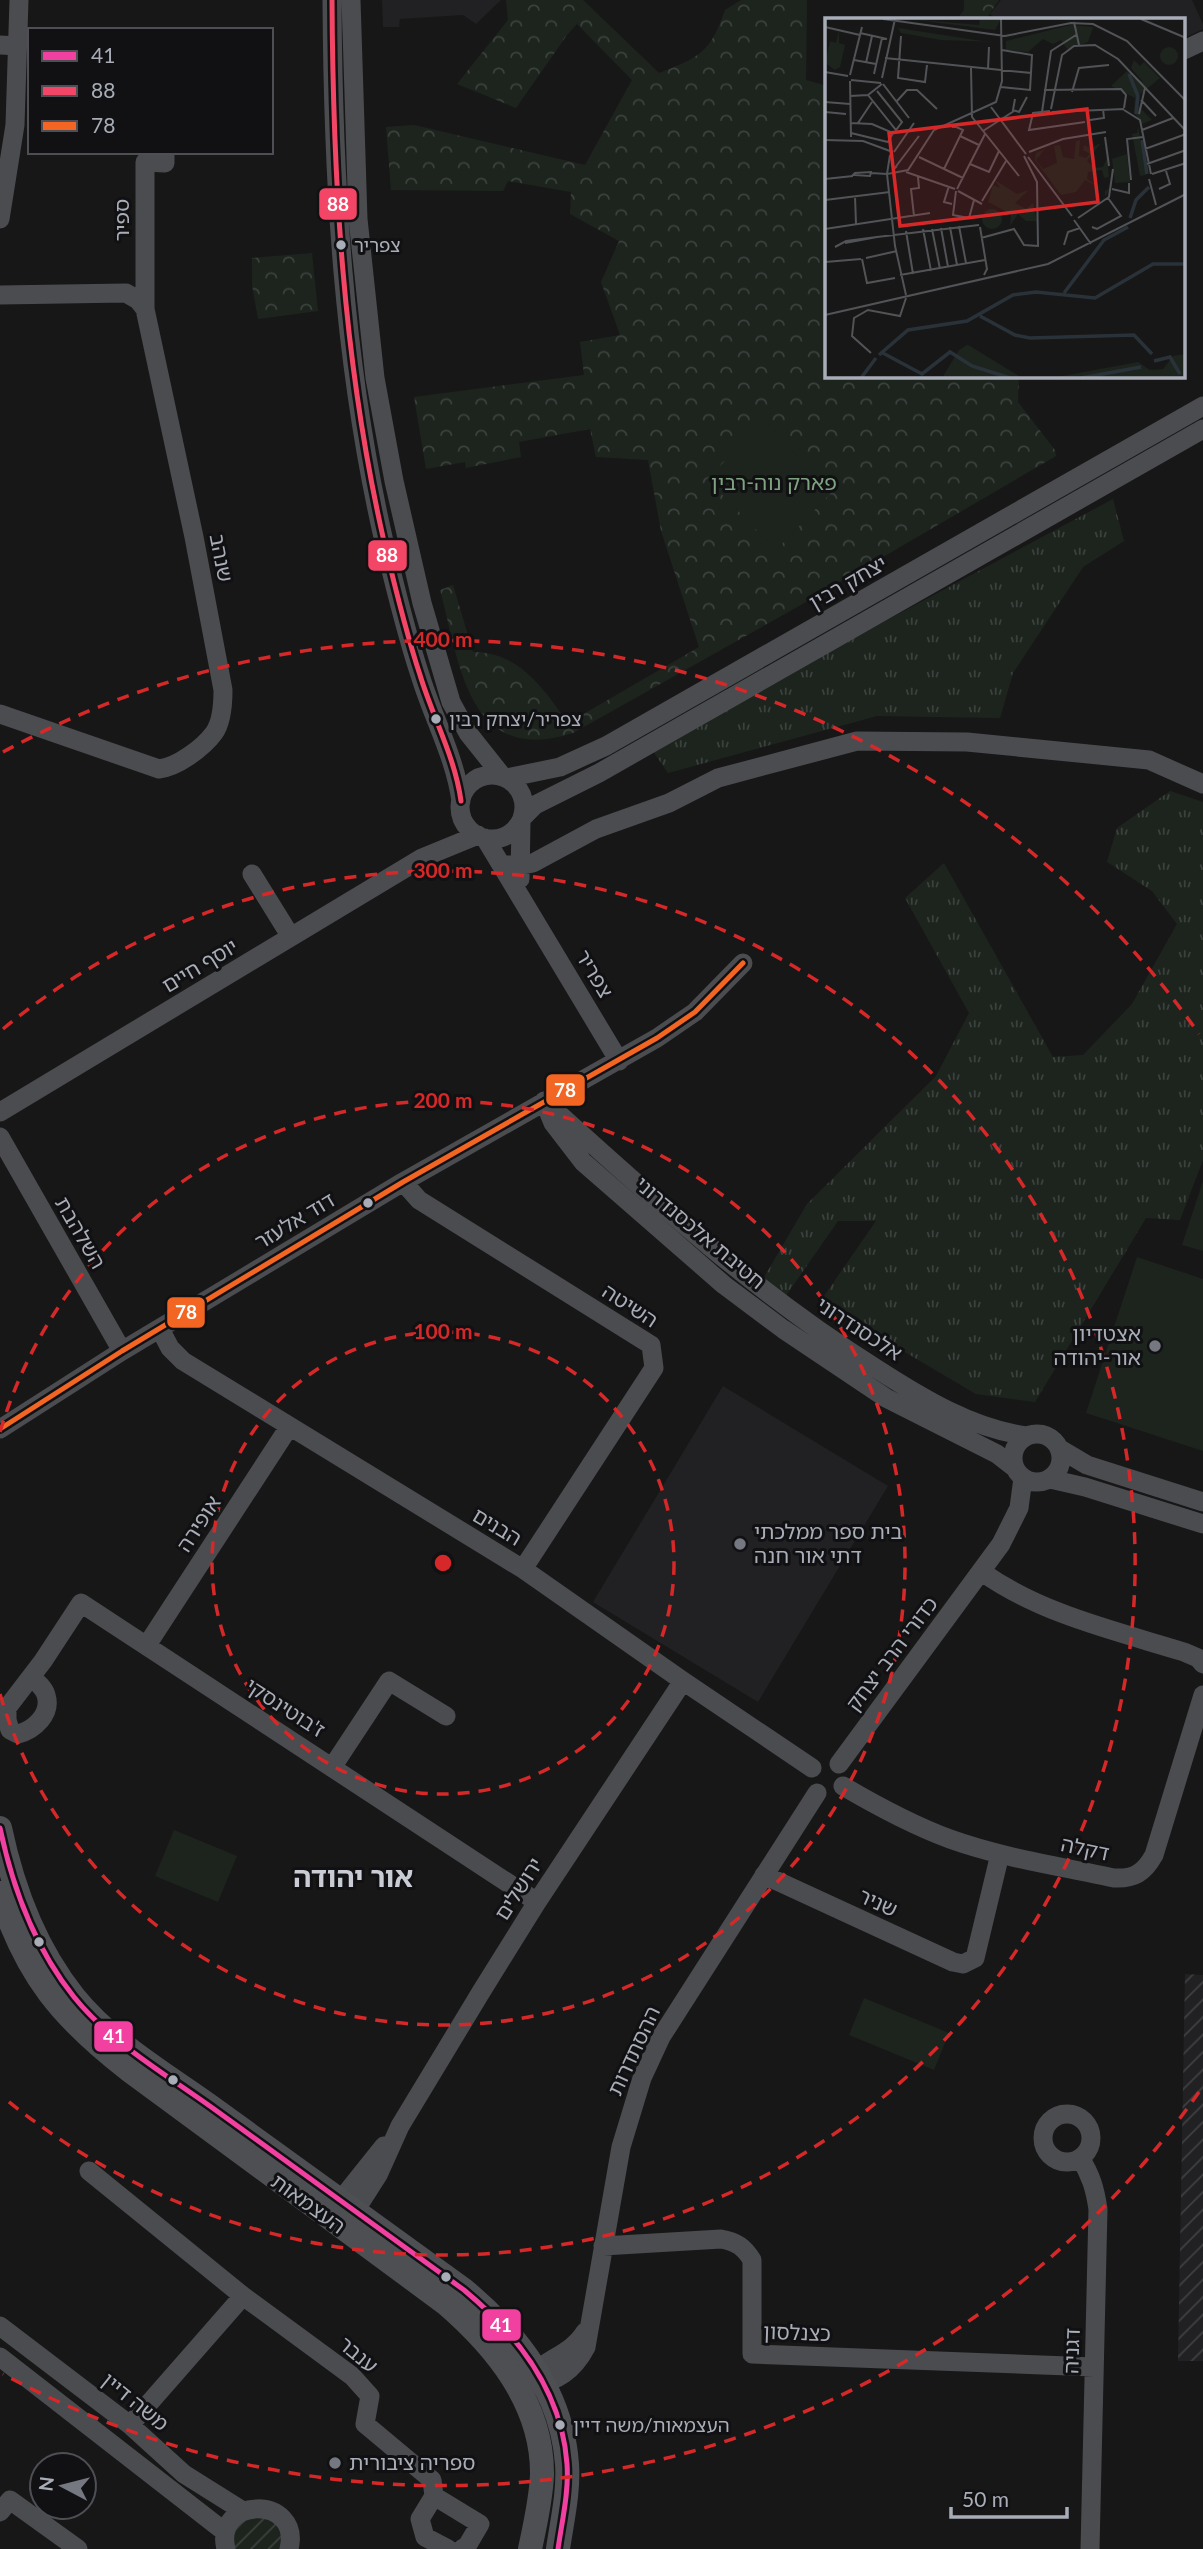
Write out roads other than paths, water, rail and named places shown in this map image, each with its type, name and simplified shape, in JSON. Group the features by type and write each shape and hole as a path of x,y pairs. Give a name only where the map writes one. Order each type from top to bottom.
{"main road":[{"name":"העצמאות","path":"0,1828 8,1866 35,1936 59,1976 87,2011 138,2054 344,2212 490,2346 519,2388 535,2426 541,2450 540,2499 530,2549"},
{"name":"העצמאות","path":"0,1893 15,1936 31,1968 53,2001 68,2018 121,2064 482,2305 509,2333 540,2376 556,2414 567,2464 566,2497 558,2549"}],"street":[{"path":"0,219 15,125 9,46 19,0"},
{"path":"332,0 338,220 345,306 362,429 383,536 420,676 455,767 465,824 481,836 504,837 522,820 523,797 468,733 452,702 422,603 394,481 372,352 358,219 351,0"},
{"path":"1186,49 1203,41"},
{"name":"ספיר","path":"145,309 145,162 165,163 164,154"},
{"path":"0,295 126,293 138,300 145,309"},
{"name":"שנהב","path":"0,714 159,769 180,763 214,733 220,717 223,690 194,537 145,309"},
{"name":"יצחק רבין","path":"505,778 560,767 606,746 1203,406"},
{"name":"יצחק רבין","path":"522,820 535,805 599,773 1203,429"},
{"path":"510,865 533,863 596,829 669,803 718,778 857,741 967,742 1149,760 1203,783"},
{"path":"461,802 465,790 477,779 492,775 505,778"},
{"name":"יוסף חיים","path":"0,1112 422,858 436,846 461,802"},
{"name":"צפריר","path":"510,865 522,820"},
{"name":"יוסף חיים","path":"422,858 481,836"},
{"name":"צפריר","path":"481,836 510,865 530,910 618,1061"},
{"path":"252,874 291,937"},
{"name":"דוד אלעזר","path":"0,1429 122,1351 402,1182 618,1061 695,1012 743,963"},
{"name":"חטיבת אלכסנדרוני","path":"544,1101 685,1227"},
{"name":"חטיבת אלכסנדרוני","path":"544,1101 553,1123 583,1163 724,1285 783,1329 886,1398 997,1454 1019,1473"},
{"name":"השלהבת","path":"0,1137 122,1351"},
{"name":"השיטה","path":"402,1182 419,1200 651,1345 654,1368 523,1569"},
{"name":"אלכסנדרוני","path":"685,1227 794,1314 896,1381 986,1427 1027,1437"},
{"name":"הבנים","path":"160,1329 170,1348 183,1362 523,1569 813,1768"},
{"name":"אופירה","path":"147,1645 289,1427"},
{"path":"1001,1544 1019,1508 1023,1491 1013,1454 1020,1441 1027,1437 1042,1434 1049,1437 1060,1449 1087,1465 1203,1502"},
{"path":"1060,1449 1059,1469 1046,1481 982,1572 1015,1592 1056,1611 1184,1652 1198,1658 1203,1664"},
{"path":"1019,1473 1029,1481 1085,1487 1203,1524"},
{"name":"כדורי הרב יצחק","path":"839,1764 982,1572"},
{"name":"ז'בוטינסקי","path":"31,1677 81,1604 333,1766 537,1902"},
{"path":"333,1766 389,1681 446,1716"},
{"name":"ירושלים","path":"344,2212 378,2175 400,2126 537,1902 683,1681"},
{"name":"דקלה","path":"843,1786 916,1825 951,1839 1000,1854 1114,1878 1136,1876 1147,1868 1154,1855 1203,1695"},
{"path":"825,1760 839,1764 844,1772 843,1786 832,1795 817,1793 810,1781 813,1768 825,1760"},
{"name":"ההסתדרות","path":"519,2388 540,2376 568,2372 586,2347 621,2147 642,2078 661,2037 817,1793"},
{"name":"שניר","path":"764,1875 953,1962 963,1964 975,1958 1000,1854"},
{"name":"דגניה","path":"1080,2158 1090,2174 1098,2209 1090,2549"},
{"name":"ענבר","path":"89,2171 243,2296 352,2376 370,2396 365,2424 432,2480 434,2496 480,2524 467,2546 462,2549"},
{"name":"כצנלסון","path":"603,2246 721,2239 744,2247 752,2260 751,2354 1094,2367"},
{"path":"130,2425 243,2296"},
{"name":"משה דיין","path":"0,2326 130,2425 184,2474 243,2511"},
{"path":"0,2357 226,2541 230,2522 243,2511 258,2508 278,2514 290,2532 293,2547"},
{"path":"434,2496 421,2519 425,2537 448,2549"},
{"path":"5,2506 78,2549"}],"place":[{"name":"צפריר","path":"341,245"},
{"name":"צפריר/יצחק רבין","path":"436,719"},
{"name":"אצטדיון אור-יהודה","path":"1155,1346"},
{"name":"בית ספר ממלכתי דתי אור חנה","path":"740,1544"},
{"name":"העצמאות/משה דיין","path":"560,2425"},
{"name":"ספריה ציבורית","path":"335,2463"}],"district":[{"name":"אור יהודה","path":"353,1877"}],"park label":[{"name":"פארק נוה-רבין","path":"774,483"}]}
